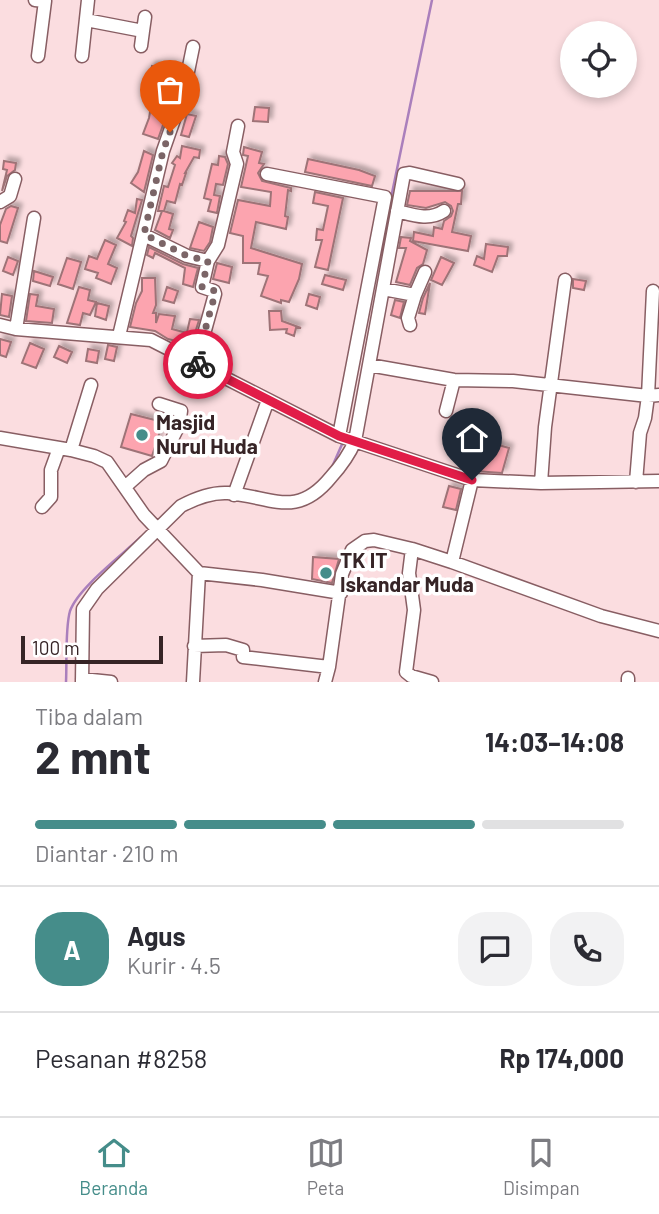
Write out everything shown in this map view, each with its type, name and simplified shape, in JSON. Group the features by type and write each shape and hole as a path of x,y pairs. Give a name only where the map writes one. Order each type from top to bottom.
{"street":[{"path":"38,55 42,0"},
{"path":"82,56 89,0"},
{"path":"86,20 144,24 141,46"},
{"path":"119,336 163,151 184,91 193,47"},
{"path":"196,363 215,294 215,291 202,287 208,261 218,245 237,164 233,152 238,126"},
{"path":"111,682 82,681 83,609 97,589 181,506 194,499 227,493 278,503 306,500 332,477 350,453 355,441 406,173 458,184"},
{"path":"267,174 385,197 339,436"},
{"path":"0,202 10,196 15,179"},
{"path":"397,211 425,217 444,211"},
{"path":"16,328 34,218"},
{"path":"144,234 187,256 208,261"},
{"path":"410,325 408,319 425,272"},
{"path":"541,484 550,386 565,280"},
{"path":"383,289 415,295"},
{"path":"636,482 640,433 654,396 653,292"},
{"path":"0,325 151,340 339,436 472,480 541,484 659,481"},
{"path":"369,365 454,380 513,381 654,396"},
{"path":"446,411 454,380"},
{"path":"42,507 52,493 51,470 65,449 91,384"},
{"path":"234,495 268,400"},
{"path":"126,486 161,461 179,425 181,411 159,404"},
{"path":"0,438 65,449 107,462 148,518 200,573 341,593"},
{"path":"452,562 472,480"},
{"path":"325,682 342,573 348,557 365,541 373,540 412,548 601,616 659,631"},
{"path":"412,548 409,573 414,610 405,672 432,682"},
{"path":"193,682 200,573"},
{"path":"194,646 226,645 243,650 243,657 329,667"}],"building":[{"path":"152,66 170,71 162,95 174,94 158,139 143,134 149,118 149,105 155,83 148,81"},
{"path":"255,107 269,108 268,122 253,121"},
{"path":"187,114 196,116 189,137 181,135"},
{"path":"182,146 200,150 199,158 194,157 185,173 175,203 167,201 164,211 173,214 169,229 173,230 170,238 155,230 162,211 158,211 164,186 168,187 175,165 172,163 177,156 180,158"},
{"path":"244,147 262,152 259,163 264,164 258,173 262,181 291,188 291,191 288,190 286,229 256,222 251,248 302,264 289,302 281,300 281,303 261,296 268,276 258,274 260,263 243,263 243,236 230,233 238,200 270,206 271,192 241,187 248,156 243,155"},
{"path":"144,151 153,155 144,192 131,183 138,172"},
{"path":"219,156 225,157 228,164 223,185 216,184 214,195 220,196 217,213 208,211 211,200 204,198 212,164 218,165"},
{"path":"308,159 375,176 372,186 305,172"},
{"path":"4,161 16,163 15,170 7,176 2,191 7,170 3,169"},
{"path":"410,191 462,191 461,204 458,204 452,232 471,236 468,251 413,241 414,232 433,236 434,227 442,229 444,221 453,211 445,202 426,208 407,205"},
{"path":"315,192 343,198 328,270 315,267 322,240 316,240 317,229 323,230 328,206 313,203"},
{"path":"137,199 142,200 131,236 132,246 117,238 126,222 124,221 128,210 135,213"},
{"path":"11,206 18,208 7,243 0,241 0,225 6,209"},
{"path":"199,222 213,227 210,242 204,251 190,248"},
{"path":"401,237 411,238 410,241 427,250 423,264 417,268 410,285 396,282 406,248 399,248"},
{"path":"105,240 116,245 108,264 117,268 111,284 96,278 98,273 85,269 89,256 97,259"},
{"path":"486,244 508,247 507,256 498,256 492,272 474,265 477,256 484,259"},
{"path":"149,247 183,264 198,268 193,287 183,284 185,268 155,253 153,258 147,255"},
{"path":"8,257 18,261 13,275 3,271"},
{"path":"441,257 454,263 442,285 431,280"},
{"path":"67,258 81,262 73,289 58,284"},
{"path":"217,263 232,267 229,283 213,279"},
{"path":"34,271 53,277 50,286 33,281"},
{"path":"325,275 346,280 343,290 322,284"},
{"path":"142,278 155,278 156,305 153,313 156,313 156,323 159,314 175,316 172,329 187,333 184,343 168,339 155,331 130,327 142,291"},
{"path":"573,279 586,281 584,290 573,288"},
{"path":"430,283 425,314 419,313 423,298"},
{"path":"79,287 90,290 88,300 96,302 90,315 83,313 80,325 67,323"},
{"path":"167,287 178,291 174,303 163,300"},
{"path":"2,294 12,296 9,317 0,315"},
{"path":"30,294 38,295 36,306 54,309 52,323 26,321"},
{"path":"309,294 320,297 317,309 306,305"},
{"path":"395,300 404,302 400,318 391,315"},
{"path":"97,303 109,306 106,320 95,316"},
{"path":"269,311 281,311 282,321 301,328 296,328 294,336 286,333 287,329 270,330"},
{"path":"190,319 199,320 195,333 187,332"},
{"path":"0,339 11,342 6,357 0,355"},
{"path":"30,343 44,349 36,368 22,363"},
{"path":"108,345 117,347 114,361 105,359"},
{"path":"59,346 72,352 67,363 54,357"},
{"path":"88,349 99,351 97,363 86,361"},
{"name":"Masjid Nurul Huda","path":"131,414 163,422 152,456 121,447"},
{"path":"470,437 509,448 502,473 462,468"},
{"path":"449,486 461,489 456,510 443,507"},
{"name":"TK IT Iskandar Muda","path":"313,557 339,559 332,583 312,579"}],"waterway":[{"path":"391,198 432,0"},
{"path":"332,467 343,442"},
{"path":"66,682 70,611 91,582 141,537"}],"way so far":[{"path":"170,132 144,234 187,256 208,261 202,287 215,291 215,294 196,363 198,364"}],"place":[{"name":"Masjid Nurul Huda","path":"142,435"},
{"name":"TK IT Iskandar Muda","path":"326,573"}],"route":[{"path":"198,364 339,436 472,480"}]}
